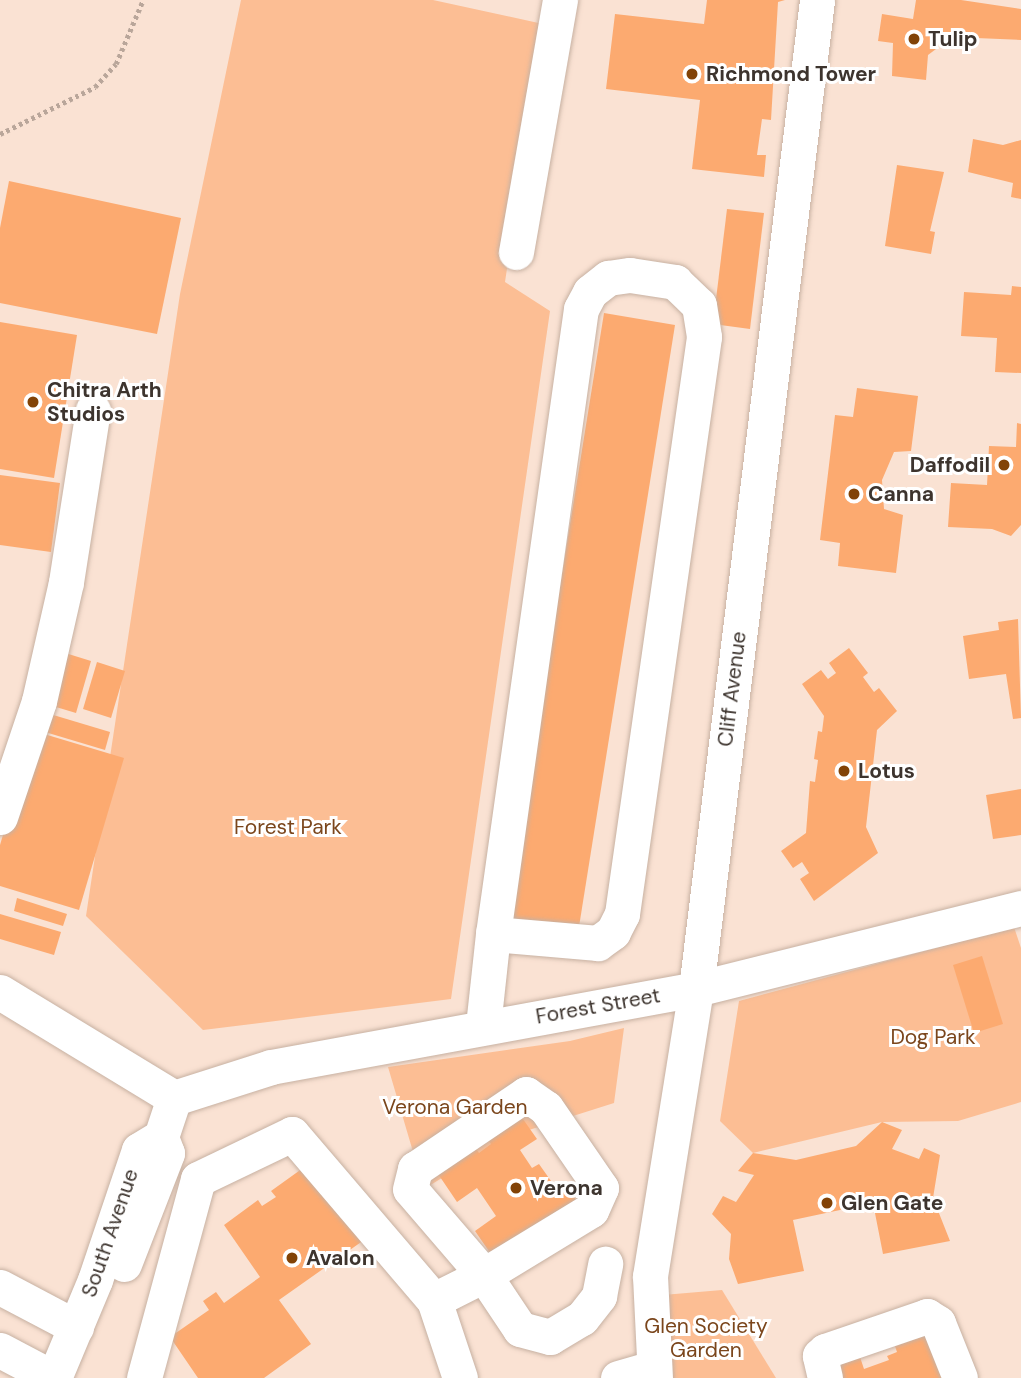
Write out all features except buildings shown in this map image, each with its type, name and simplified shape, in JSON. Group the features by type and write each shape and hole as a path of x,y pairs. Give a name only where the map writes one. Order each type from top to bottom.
{"street":[{"path":"516,252 560,0"},
{"name":"Cliff Avenue","path":"654,1373 650,1276 696,989 817,0"},
{"path":"483,1026 493,934 581,309 590,292 608,278 630,275 675,282 698,305 704,337 622,914 613,932 598,943 493,934"},
{"path":"0,817 39,701 66,582 93,410"},
{"name":"Forest Street","path":"174,1098 271,1067 696,989 1021,908"},
{"path":"0,992 174,1098 161,1137 167,1153 78,1378"},
{"path":"434,1300 484,1275 591,1210 601,1188 546,1108 526,1094 415,1169 410,1189 484,1275 520,1329 550,1337 582,1318 599,1296 605,1264"},
{"path":"144,1378 198,1179 292,1134 434,1300 460,1378"},
{"name":"South Avenue","path":"54,1378 76,1326 139,1150 161,1137"},
{"path":"0,1287 76,1326"},
{"path":"825,1378 820,1356 825,1351 927,1317 939,1323 960,1378"},
{"path":"0,1350 54,1378"},
{"path":"618,1378 654,1373"}],"path":[{"path":"0,134 95,87 116,64 143,0"}],"green space":[{"name":"Forest Park","path":"241,0 433,0 543,24 505,282 550,311 451,999 203,1030 86,916 180,294"},
{"name":"Dog Park","path":"1014,927 1021,948 1021,1102 958,1121 882,1122 753,1153 720,1121 739,1001"},
{"name":"Verona Garden","path":"624,1028 614,1103 510,1136 424,1189 388,1067 570,1041"},
{"name":"Glen Society Garden","path":"722,1290 776,1378 669,1378 663,1295"}],"place":[{"name":"Tulip","path":"914,39"},
{"name":"Richmond Tower","path":"692,74"},
{"name":"Chitra Arth Studios","path":"33,402"},
{"name":"Daffodil","path":"1004,465"},
{"name":"Canna","path":"854,494"},
{"name":"Lotus","path":"844,771"},
{"name":"Verona","path":"516,1188"},
{"name":"Glen Gate","path":"827,1203"},
{"name":"Avalon","path":"292,1258"}]}
